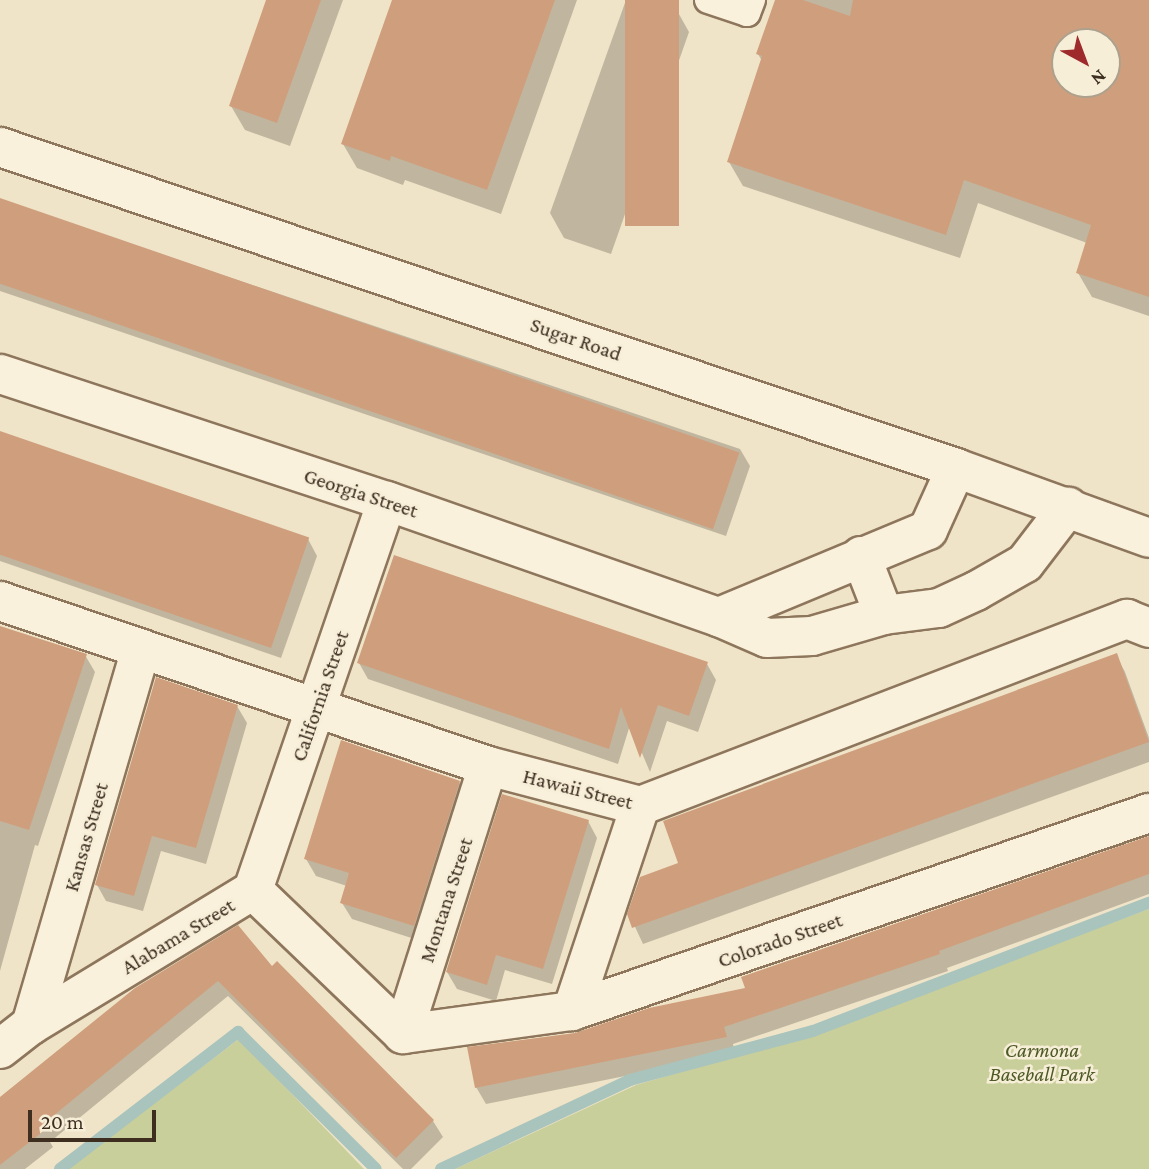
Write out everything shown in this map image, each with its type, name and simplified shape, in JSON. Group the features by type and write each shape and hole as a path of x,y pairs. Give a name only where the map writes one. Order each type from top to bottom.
{"street":[{"name":"Sugar Road","path":"0,147 1068,506 1149,538"},
{"name":"Georgia Street","path":"0,374 387,501 719,617 767,638 812,636 884,615"},
{"path":"719,617 928,530 956,468"},
{"name":"California Street","path":"253,890 387,501"},
{"path":"861,556 884,615 939,608 1025,562 1068,506"},
{"name":"Hawaii Street","path":"0,601 315,710 488,766 640,806 1127,619 1148,628"},
{"name":"Kansas Street","path":"32,1025 141,649"},
{"name":"Montana Street","path":"403,1034 488,766"},
{"path":"572,1011 640,806"},
{"name":"Colorado Street","path":"403,1034 572,1011 1149,813"},
{"name":"Alabama Street","path":"0,1049 32,1025 253,890 403,1034"}],"lane":[{"path":"708,0 747,13 752,0"}],"green space":[{"name":"Carmona Baseball Park","path":"1149,909 1149,1169 455,1169 636,1085 808,1035"},
{"path":"239,1039 364,1169 67,1169"}],"building":[{"path":"266,0 321,0 277,123 229,106"},
{"path":"392,0 555,0 487,190 391,156 390,161 341,144"},
{"path":"625,0 679,0 679,226 625,226"},
{"path":"775,0 803,0 850,16 853,0 1149,0 1149,297 1076,273 1091,225 964,180 946,235 727,162 762,56 756,54"},
{"path":"0,198 739,453 713,529 0,284"},
{"path":"0,431 309,537 271,648 0,555"},
{"path":"394,555 708,662 689,716 658,705 640,758 621,707 609,749 357,663"},
{"path":"0,626 87,654 29,830 0,821"},
{"path":"1117,653 1149,742 632,928 627,914 640,877 678,863 663,821"},
{"path":"156,677 238,705 196,848 152,836 134,896 95,885"},
{"path":"341,740 460,781 414,926 340,903 349,873 304,859"},
{"path":"502,794 589,820 543,969 496,955 487,985 446,972"},
{"path":"1149,836 1149,874 939,951 940,954 724,1027 727,1037 475,1088 467,1047 575,1033 649,1008 745,988 741,977"},
{"path":"238,925 272,966 277,961 434,1120 396,1158 218,981 42,1125 45,1130 0,1165 0,1097 135,988"}],"waterway":[{"path":"441,1169 630,1080 813,1031 1149,903"},
{"path":"60,1169 238,1032 376,1169"}]}
